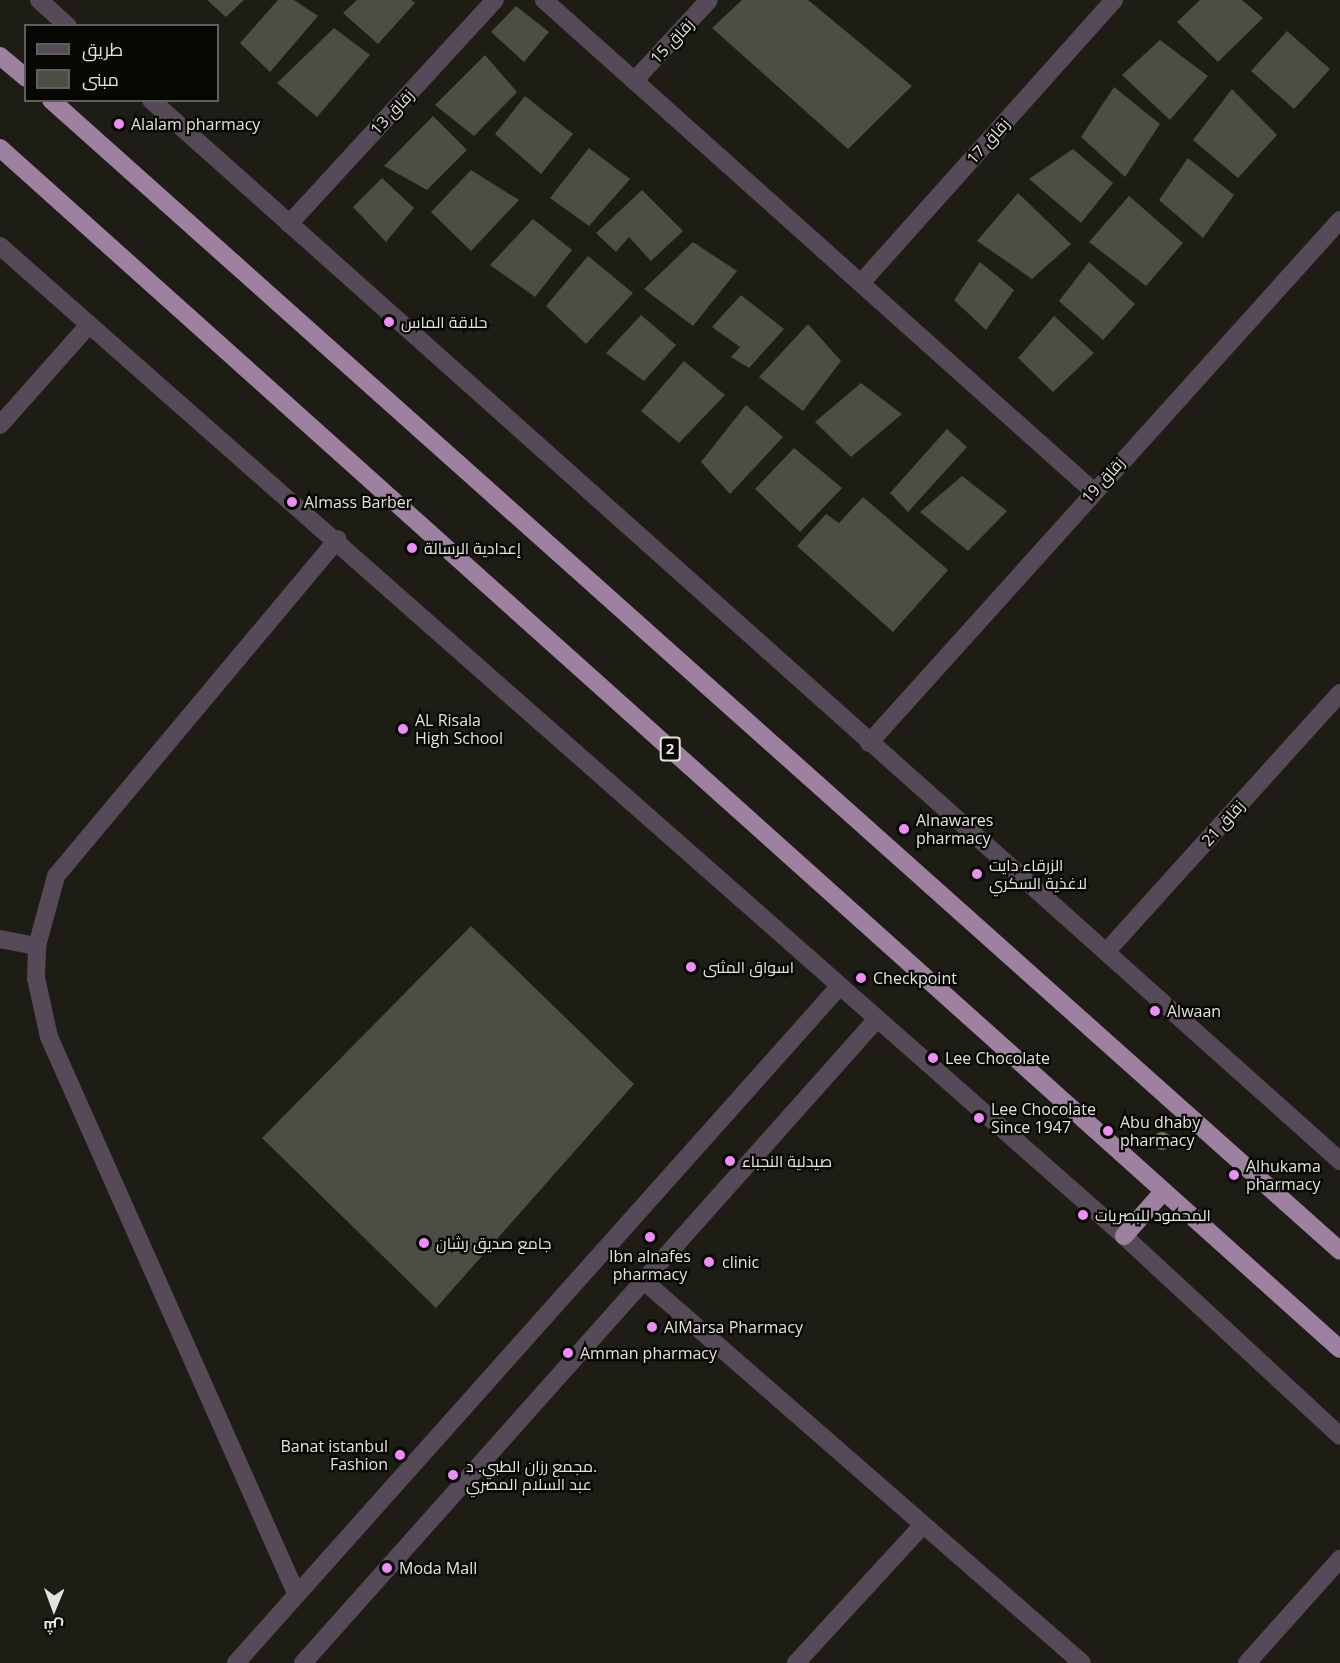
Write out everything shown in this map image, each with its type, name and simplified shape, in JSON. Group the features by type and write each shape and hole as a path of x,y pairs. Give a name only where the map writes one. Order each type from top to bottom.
{"highway":[{"path":"0,56 24,76"},
{"path":"53,102 1340,1251"},
{"name":"2","path":"0,148 1162,1193 1340,1349"},
{"path":"1124,1236 1162,1193"}],"street":[{"path":"39,0 66,24"},
{"name":"زقاق 13","path":"289,224 495,0"},
{"path":"544,0 1093,490"},
{"name":"زقاق 15","path":"634,81 709,0"},
{"name":"زقاق 17","path":"861,283 1114,0"},
{"path":"153,102 869,743 1338,1156"},
{"name":"زقاق 19","path":"869,743 1093,490 1340,220"},
{"path":"0,246 88,326 338,539 876,1020 1124,1236 1340,1436"},
{"path":"0,425 88,326"},
{"path":"297,1593 50,1037 36,978 37,946 56,876 338,539"},
{"name":"زقاق 21","path":"1106,952 1340,693"},
{"path":"0,939 37,946"},
{"path":"236,1663 839,987"},
{"path":"303,1663 644,1281 744,1162 876,1020"},
{"path":"644,1281 922,1526 1082,1663"},
{"path":"796,1663 922,1526"},
{"path":"1247,1663 1340,1559"}],"building":[{"path":"207,0 244,0 226,17"},
{"path":"278,0 294,0 318,16 270,72 240,43"},
{"path":"357,0 411,0 415,3 378,44 343,13"},
{"path":"742,0 808,0 912,86 848,149 712,28"},
{"path":"1200,0 1242,0 1263,18 1218,62 1177,22"},
{"path":"516,6 549,32 524,62 491,32"},
{"path":"334,28 370,55 317,117 277,83"},
{"path":"1287,31 1330,69 1294,109 1251,71"},
{"path":"1160,40 1208,76 1170,120 1122,75"},
{"path":"485,55 517,92 474,136 435,105"},
{"path":"1114,87 1160,124 1125,177 1081,137"},
{"path":"1232,89 1277,135 1238,178 1193,140"},
{"path":"525,96 573,134 541,174 495,134"},
{"path":"433,116 467,150 427,190 384,166"},
{"path":"589,148 630,179 589,226 550,198"},
{"path":"1073,149 1113,183 1081,223 1029,179"},
{"path":"1188,158 1234,195 1203,238 1159,200"},
{"path":"471,170 519,200 471,251 431,212"},
{"path":"382,178 414,208 386,242 353,207"},
{"path":"642,190 683,231 651,261 629,237 616,252 596,233"},
{"path":"1018,193 1071,244 1032,279 977,241"},
{"path":"1129,196 1183,243 1146,286 1089,242"},
{"path":"533,219 572,250 535,297 490,265"},
{"path":"693,242 737,271 693,326 644,289"},
{"path":"588,256 633,293 586,344 546,306"},
{"path":"980,262 1014,290 986,330 954,300"},
{"path":"1089,262 1135,304 1103,340 1059,301"},
{"path":"741,295 784,329 749,368 731,357 740,347 712,327"},
{"path":"641,315 676,345 644,381 606,353"},
{"path":"1054,316 1094,353 1053,392 1018,358"},
{"path":"808,324 841,361 803,411 759,377"},
{"path":"684,361 725,395 679,443 641,411"},
{"path":"861,383 902,414 851,457 815,422"},
{"path":"746,405 783,437 730,494 701,462"},
{"path":"947,429 967,447 908,512 890,493"},
{"path":"794,448 842,488 800,532 755,489"},
{"path":"962,476 1007,511 968,551 920,512"},
{"path":"863,497 948,570 893,632 797,546 826,514 839,523"},
{"name":"جامع صديق رشان","path":"471,926 634,1084 436,1308 262,1138"}],"place":[{"name":"Alalam pharmacy","path":"119,124"},
{"name":"حلاقة الماس","path":"389,322"},
{"name":"Almass Barber","path":"292,502"},
{"name":"إعدادية الرسالة","path":"412,548"},
{"name":"AL Risala High School","path":"403,729"},
{"name":"Alnawares pharmacy","path":"904,829"},
{"name":"الزرقاء دايت لاغذية السكري","path":"977,874"},
{"name":"اسواق المثنى","path":"691,967"},
{"name":"Checkpoint","path":"861,978"},
{"name":"Alwaan","path":"1155,1011"},
{"name":"Lee Chocolate","path":"933,1058"},
{"name":"Lee Chocolate Since 1947","path":"979,1118"},
{"name":"Abu dhaby pharmacy","path":"1108,1131"},
{"name":"صيدلية النجباء","path":"730,1161"},
{"name":"Alhukama pharmacy","path":"1234,1175"},
{"name":"المحمود للبصريات","path":"1083,1215"},
{"name":"Ibn alnafes pharmacy","path":"650,1237"},
{"name":"جامع صديق رشان","path":"424,1243"},
{"name":"clinic","path":"709,1262"},
{"name":"AlMarsa Pharmacy","path":"652,1327"},
{"name":"Amman pharmacy","path":"568,1353"},
{"name":"Banat istanbul Fashion","path":"400,1455"},
{"name":"مجمع رزان الطبي. د. عبد السلام المصري","path":"453,1475"},
{"name":"Moda Mall","path":"387,1568"}]}
